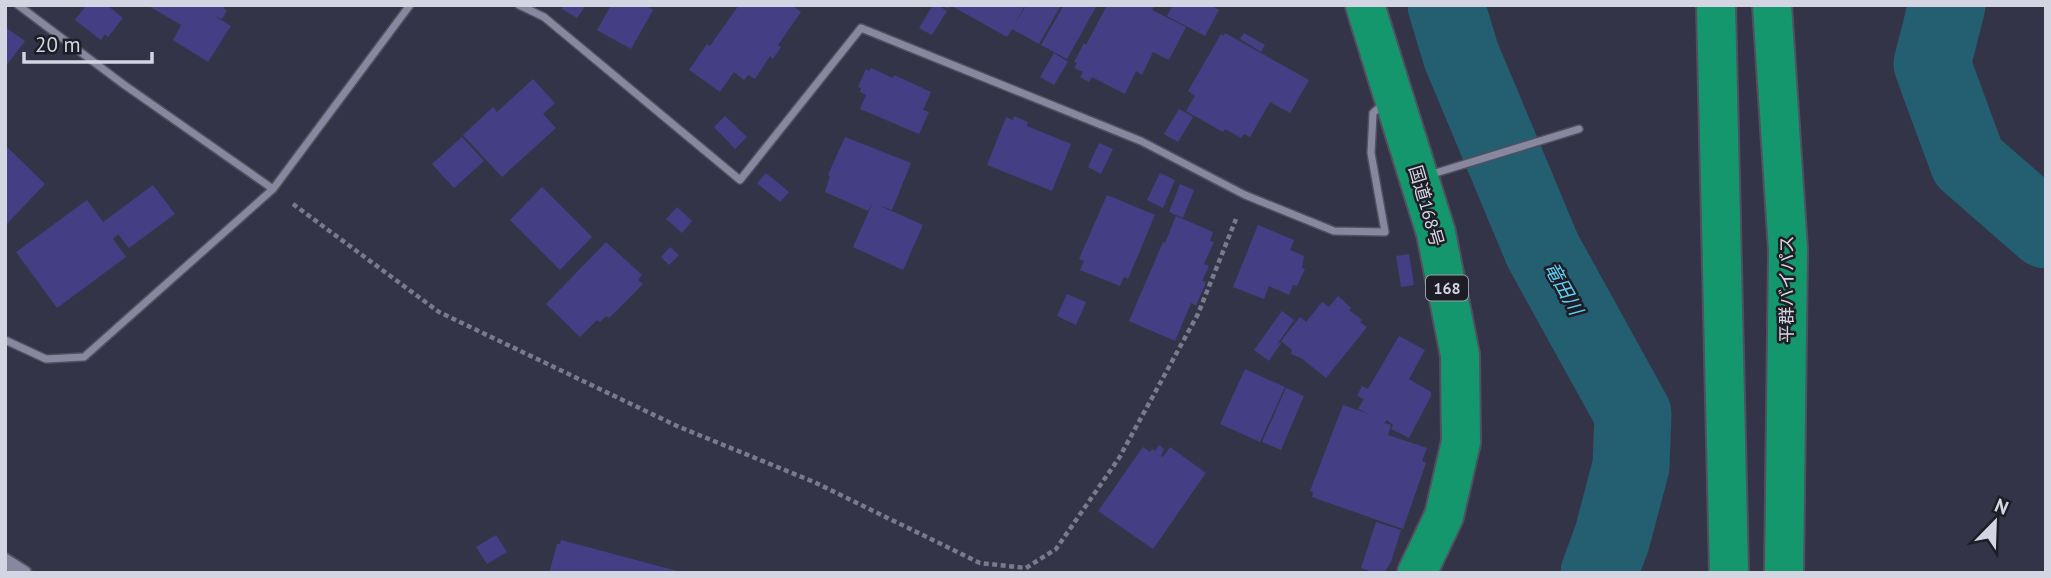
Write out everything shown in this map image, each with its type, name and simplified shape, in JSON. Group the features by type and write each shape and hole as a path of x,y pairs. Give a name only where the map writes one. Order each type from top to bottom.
{"highway":[{"name":"国道168号","path":"1364,5 1436,233 1460,355 1461,442 1444,516 1417,573"},
{"path":"1716,5 1729,573"},
{"name":"平群バイパス","path":"1772,5 1788,250 1784,573"}],"street":[{"path":"18,5 123,84 272,189"},
{"path":"5,340 46,359 84,357 272,189 411,5"},
{"path":"519,5 544,17 740,180 861,28 1141,141 1245,195 1334,231 1385,232 1371,153 1373,113 1393,95"},
{"path":"1419,178 1579,129"},
{"path":"5,561 24,573"}],"path":[{"path":"272,189 439,312 677,426 814,482 980,563 1026,568 1056,549 1119,458 1198,314 1245,195"}],"building":[{"path":"82,5 107,5 123,18 108,37 105,34 101,40 75,20 85,7"},
{"path":"147,5 224,5 227,11 222,19 213,15 231,26 208,62 173,40 181,25"},
{"path":"564,5 586,5 577,18 562,9"},
{"path":"611,5 645,5 653,10 631,49 597,30"},
{"path":"739,5 792,5 801,12 778,45 781,47 773,59 770,56 755,79 748,75 744,80 734,72 720,92 689,70"},
{"path":"933,5 947,11 932,35 919,28"},
{"path":"950,5 1025,5 1015,24 1026,5 1061,5 1039,44 1012,29 1007,37"},
{"path":"1064,5 1096,7 1067,59 1041,45"},
{"path":"1107,5 1155,5 1152,10 1186,27 1169,60 1153,52 1142,75 1136,71 1125,94 1092,77 1089,82 1080,77 1083,72 1074,68 1077,63 1074,62"},
{"path":"1173,5 1211,5 1219,10 1205,36 1167,16"},
{"path":"5,27 25,41 5,67"},
{"path":"1225,33 1309,80 1290,113 1270,102 1250,137 1244,134 1241,138 1225,129 1223,132 1186,111 1195,96 1188,91 1221,34 1224,36"},
{"path":"1244,33 1265,45 1261,52 1240,39"},
{"path":"1054,53 1068,62 1054,85 1040,77"},
{"path":"871,68 931,92 923,110 929,112 919,134 860,109 866,95 860,92 861,88 858,87 866,69 869,71"},
{"path":"533,79 555,103 543,114 556,128 502,177 463,135 493,107 497,112"},
{"path":"1179,109 1193,117 1178,142 1164,134"},
{"path":"725,116 747,137 735,149 714,127"},
{"path":"1014,116 1028,122 1027,126 1071,144 1052,191 987,165 1006,117 1013,120"},
{"path":"462,137 484,161 454,188 432,164"},
{"path":"845,137 911,163 892,210 878,205 923,225 903,270 853,247 873,202 868,211 825,192 830,176 828,175"},
{"path":"1099,143 1113,149 1101,174 1088,167"},
{"path":"5,145 45,184 5,226"},
{"path":"766,173 789,192 780,202 757,183"},
{"path":"1160,173 1175,180 1163,208 1147,200"},
{"path":"1180,184 1194,190 1183,218 1169,212"},
{"path":"153,185 175,214 129,248 118,234 113,239 126,257 57,308 16,252 87,200 103,222"},
{"path":"542,187 592,237 560,270 510,220"},
{"path":"1107,195 1155,215 1128,279 1124,277 1120,286 1080,270 1084,261 1079,259"},
{"path":"677,207 692,221 682,233 666,219"},
{"path":"1176,216 1213,232 1210,241 1214,242 1204,264 1209,266 1202,281 1206,282 1196,306 1191,303 1175,341 1129,321"},
{"path":"1258,225 1294,240 1290,250 1304,256 1302,268 1305,269 1289,295 1269,286 1264,299 1233,287"},
{"path":"606,242 642,275 638,280 643,284 609,318 606,316 600,322 597,320 580,337 546,304"},
{"path":"670,247 679,255 669,265 661,257"},
{"path":"1409,254 1414,285 1401,287 1396,256"},
{"path":"1067,294 1086,302 1076,325 1057,316"},
{"path":"1338,296 1367,327 1326,378 1301,358 1291,354 1292,350 1281,341 1300,317 1306,322 1322,302 1329,307"},
{"path":"1282,311 1294,320 1269,361 1254,350"},
{"path":"1399,336 1425,350 1409,379 1431,392 1409,438 1391,429 1393,425 1387,420 1384,423 1391,425 1388,435 1427,448 1422,461 1426,463 1403,529 1312,497 1313,492 1310,491 1343,405 1369,414 1358,409 1364,399 1357,396 1362,386 1368,389"},
{"path":"1245,369 1285,387 1260,442 1220,424"},
{"path":"1286,388 1304,396 1281,450 1262,442"},
{"path":"1159,445 1164,449 1161,456 1163,457 1170,447 1206,473 1153,549 1098,511 1143,447 1150,452 1152,449 1155,451"},
{"path":"1376,522 1401,530 1391,562 1384,573 1361,568"},
{"path":"496,535 507,552 487,564 476,547"},
{"path":"561,540 681,573 549,573 557,544 560,544"}],"waterway":[{"name":"竜田川","path":"1446,5 1461,55 1543,251 1633,414 1631,466 1612,538 1599,573"},
{"name":"竜田川","path":"1947,5 1932,64 1968,162 2046,230"}]}
